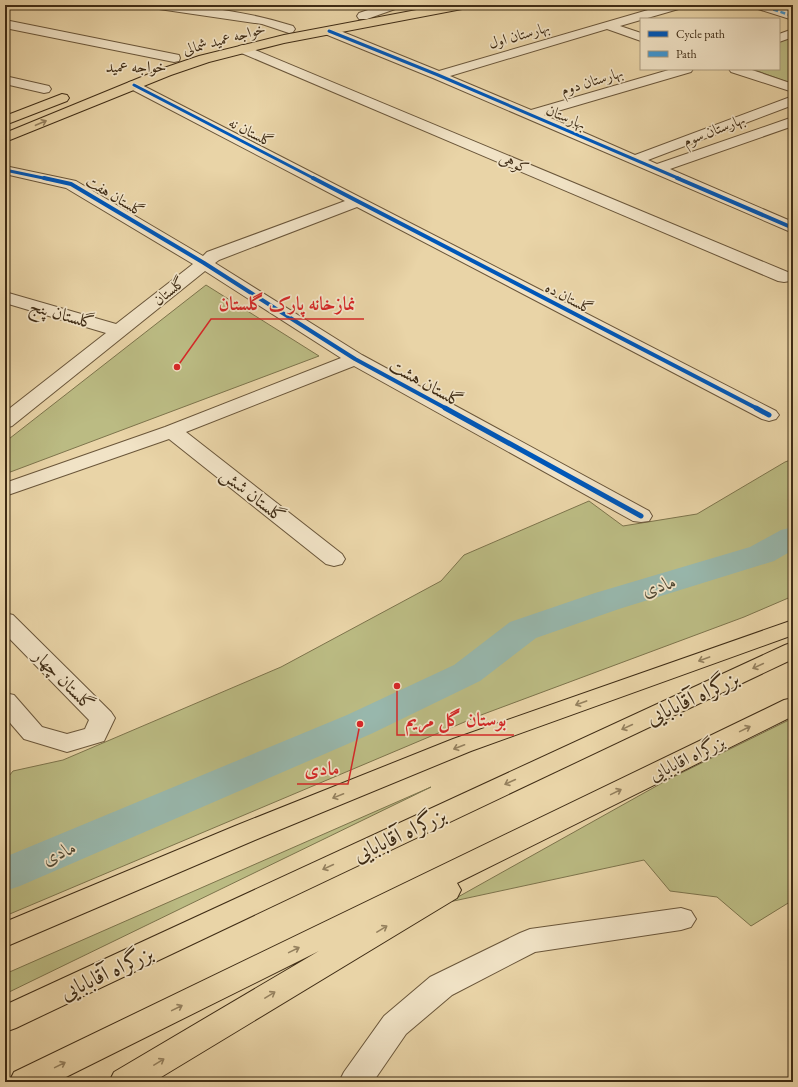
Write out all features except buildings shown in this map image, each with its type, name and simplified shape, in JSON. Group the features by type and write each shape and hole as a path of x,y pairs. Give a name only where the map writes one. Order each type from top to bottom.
{"main road":[{"name":"خواجه عمید شمالی","path":"147,66 289,29 363,16 410,5"},
{"name":"خواجه عمید شمالی","path":"5,138 135,79 204,59 284,39 462,5"},
{"path":"5,120 77,92"},
{"path":"5,935 245,833 462,745 793,627"},
{"name":"بزرگراه آقابابایی","path":"5,1019 793,650"},
{"name":"بزرگراه اقابابایی","path":"581,810 793,706"},
{"path":"25,1082 581,810"},
{"path":"125,1082 581,810"}],"street":[{"path":"159,5 264,21 289,29"},
{"path":"363,16 394,5"},
{"name":"بهارستان اول","path":"438,75 678,5"},
{"path":"758,5 793,16"},
{"path":"786,5 793,7"},
{"path":"5,24 174,58"},
{"path":"609,26 640,37"},
{"name":"بهارستان","path":"329,31 438,75 793,228"},
{"path":"780,38 793,33"},
{"name":"کوهی","path":"243,49 784,277"},
{"name":"بهارستان دوم","path":"530,115 683,70"},
{"path":"739,70 793,88"},
{"name":"گلستان نه","path":"135,79 358,201"},
{"path":"5,80 44,89"},
{"name":"بهارستان سوم","path":"634,160 793,100"},
{"name":"بهارستان سوم","path":"656,169 793,121"},
{"name":"گلستان هفت","path":"5,170 71,184 204,263"},
{"name":"گلستان","path":"5,422 213,256 358,201"},
{"name":"گلستان ده","path":"358,201 769,416"},
{"path":"771,219 793,210"},
{"name":"گلستان هشت","path":"204,263 355,360 642,516"},
{"name":"گلستان پنج","path":"5,297 120,331"},
{"path":"5,490 172,431 355,360"},
{"name":"گلستان شش","path":"172,431 334,559"},
{"name":"گلستان چهار","path":"5,620 102,718 95,735 67,743 33,732 5,701"},
{"path":"355,1082 395,1025 441,986 523,944 530,941 681,919"}],"green space":[{"path":"793,37 793,84 755,70 780,70 780,42"},
{"path":"206,285 319,356 5,474 5,442"},
{"path":"793,459 793,596 744,617 481,715 5,916 5,781 13,771 63,760 281,667 441,581 464,555 589,501 623,526 697,514 785,462"},
{"path":"793,718 793,900 751,926 717,897 670,891 644,860 449,902 669,779"},
{"path":"431,787 5,994 5,974"}],"waterway":[{"name":"مادی","path":"5,875 360,724 467,673 523,630 607,601 762,554 793,537"}],"marked path":[{"path":"759,5 793,16"},
{"path":"786,5 793,7"}],"cycle path":[{"path":"329,31 438,75 793,228"},
{"path":"134,85 769,415"},
{"path":"5,170 71,184 204,263 355,359 641,516"}],"place":[{"name":"نمازخانه پارک گلستان","path":"177,367"},
{"name":"بوستان گل مریم","path":"397,686"},
{"name":"مادی","path":"360,724"}],"district":[{"name":"خواجه عمید","path":"136,66"}]}
